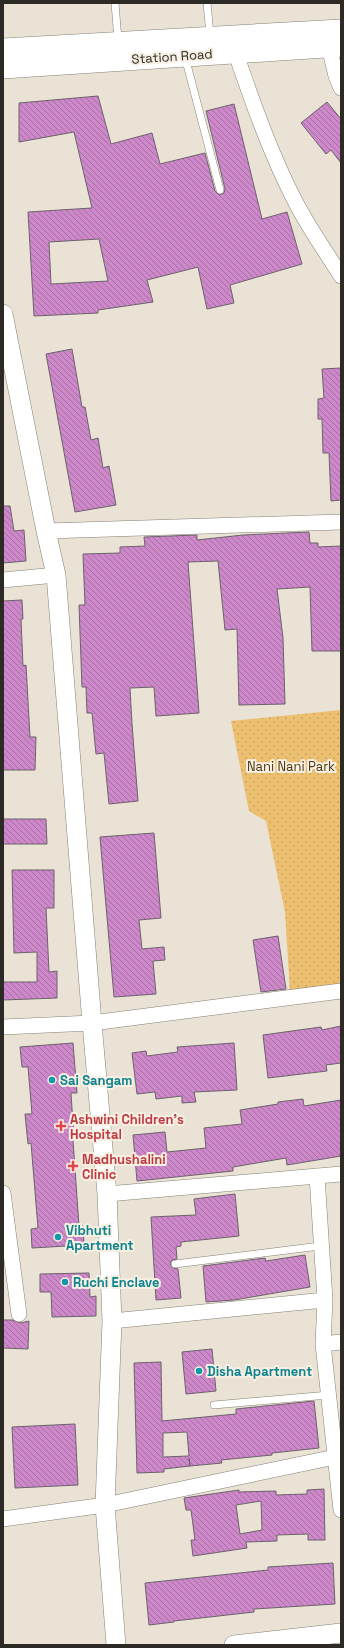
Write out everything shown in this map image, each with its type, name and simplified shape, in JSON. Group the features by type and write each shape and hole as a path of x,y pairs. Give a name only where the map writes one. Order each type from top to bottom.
{"main road":[{"name":"Station Road","path":"3,49 210,37 233,44"},
{"name":"Station Road","path":"3,68 185,55 233,44 334,38"}],"street":[{"path":"334,38 336,76 341,88"},
{"path":"233,44 252,103 295,202 341,276"},
{"path":"3,319 56,575 107,1194 112,1320 105,1505 116,1645"},
{"path":"46,531 341,522"},
{"path":"3,580 56,575"},
{"path":"3,1027 92,1023 341,991"},
{"path":"107,1194 341,1174"},
{"path":"317,1176 320,1246 325,1300 323,1344 341,1510"},
{"path":"3,1193 19,1314"},
{"path":"112,1320 325,1300"},
{"path":"323,1344 341,1342"},
{"path":"3,1519 105,1505 335,1457"},
{"path":"234,1645 341,1632"}],"lane":[{"path":"115,3 118,42"},
{"path":"207,3 210,37"},
{"path":"185,55 220,190"},
{"path":"175,1264 320,1246"},
{"path":"214,1405 329,1395"}],"green space":[{"name":"Nani Nani Park","path":"341,710 341,986 290,992 285,912 266,821 249,811 231,721"}],"building":[{"path":"98,96 111,144 152,133 160,164 205,153 215,191 219,195 224,193 225,189 206,111 234,104 262,219 287,212 302,264 230,285 234,303 207,309 198,267 147,280 153,302 98,310 98,313 34,316 28,212 92,208 74,132 19,142 19,103","holes":["99,239 108,281 51,284 49,242"]},
{"path":"327,102 341,119 341,163 331,150 326,154 301,123"},
{"path":"72,349 82,407 85,407 91,440 98,438 103,468 109,466 116,505 75,512 46,354"},
{"path":"341,368 341,500 331,501 329,453 323,453 322,419 318,419 318,399 324,398 322,369"},
{"path":"3,506 10,506 14,531 24,530 26,561 3,563"},
{"path":"309,532 310,543 318,543 318,547 341,546 341,651 312,651 310,587 277,589 283,638 285,704 239,705 237,629 225,630 218,561 188,562 199,713 156,716 154,687 130,688 138,801 109,804 104,753 96,754 92,713 87,713 86,687 82,687 79,605 85,605 83,554 120,553 120,547 145,546 144,537 197,535 197,540 243,535"},
{"path":"22,600 23,619 21,619 23,666 26,665 30,737 36,737 35,770 3,770 3,601"},
{"path":"3,819 46,819 47,844 3,844"},
{"path":"154,833 161,918 139,920 142,949 164,947 165,960 153,961 156,994 114,997 100,837"},
{"path":"12,870 54,870 54,908 46,908 49,972 57,971 57,998 3,1000 3,982 37,982 37,952 14,953"},
{"path":"278,936 286,989 261,992 253,940"},
{"path":"341,1026 341,1063 326,1065 327,1071 268,1078 263,1035 321,1027 322,1030"},
{"path":"73,1043 77,1093 71,1093 73,1140 79,1226 83,1226 84,1245 32,1248 31,1229 38,1228 31,1143 28,1144 25,1114 32,1114 28,1067 22,1067 20,1047"},
{"path":"234,1043 237,1090 194,1092 196,1102 182,1103 182,1096 156,1099 155,1092 137,1094 132,1053 146,1051 147,1056 178,1052 177,1047"},
{"path":"303,1099 304,1106 341,1100 341,1156 287,1165 286,1158 233,1167 233,1171 137,1181 133,1135 165,1132 167,1152 206,1148 204,1128 242,1124 240,1110 278,1104 278,1102"},
{"path":"235,1194 239,1236 181,1242 181,1246 176,1247 177,1259 172,1260 170,1264 173,1268 178,1269 181,1298 156,1300 151,1217 196,1215 194,1199"},
{"path":"305,1255 310,1287 234,1300 206,1302 203,1266 265,1258 266,1261"},
{"path":"89,1273 90,1297 96,1296 96,1316 52,1317 51,1292 40,1292 40,1274"},
{"path":"3,1320 13,1320 20,1323 29,1321 28,1349 3,1348"},
{"name":"Disha Apartment","path":"212,1349 216,1391 186,1394 182,1352"},
{"path":"161,1362 162,1421 236,1414 236,1409 314,1401 319,1448 272,1453 272,1455 221,1460 222,1463 164,1469 164,1472 137,1473 134,1363","holes":["187,1432 189,1456 163,1457 163,1433"]},
{"path":"75,1424 78,1485 15,1488 12,1427"},
{"path":"324,1489 325,1540 308,1540 308,1534 277,1535 277,1541 246,1542 247,1548 193,1556 191,1540 195,1540 191,1510 186,1510 184,1498 239,1490 239,1492 276,1491 276,1495 307,1494 307,1490","holes":["261,1501 262,1530 240,1534 236,1505"]},
{"path":"333,1563 335,1604 254,1609 254,1612 149,1625 145,1583 268,1570 268,1567"}],"place":[{"name":"Sai Sangam","path":"52,1080"},
{"name":"Ashwini Children's Hospital","path":"61,1126"},
{"name":"Madhushalini Clinic","path":"73,1166"},
{"name":"Vibhuti Apartment","path":"58,1237"},
{"name":"Ruchi Enclave","path":"65,1282"},
{"name":"Disha Apartment","path":"199,1371"}]}
